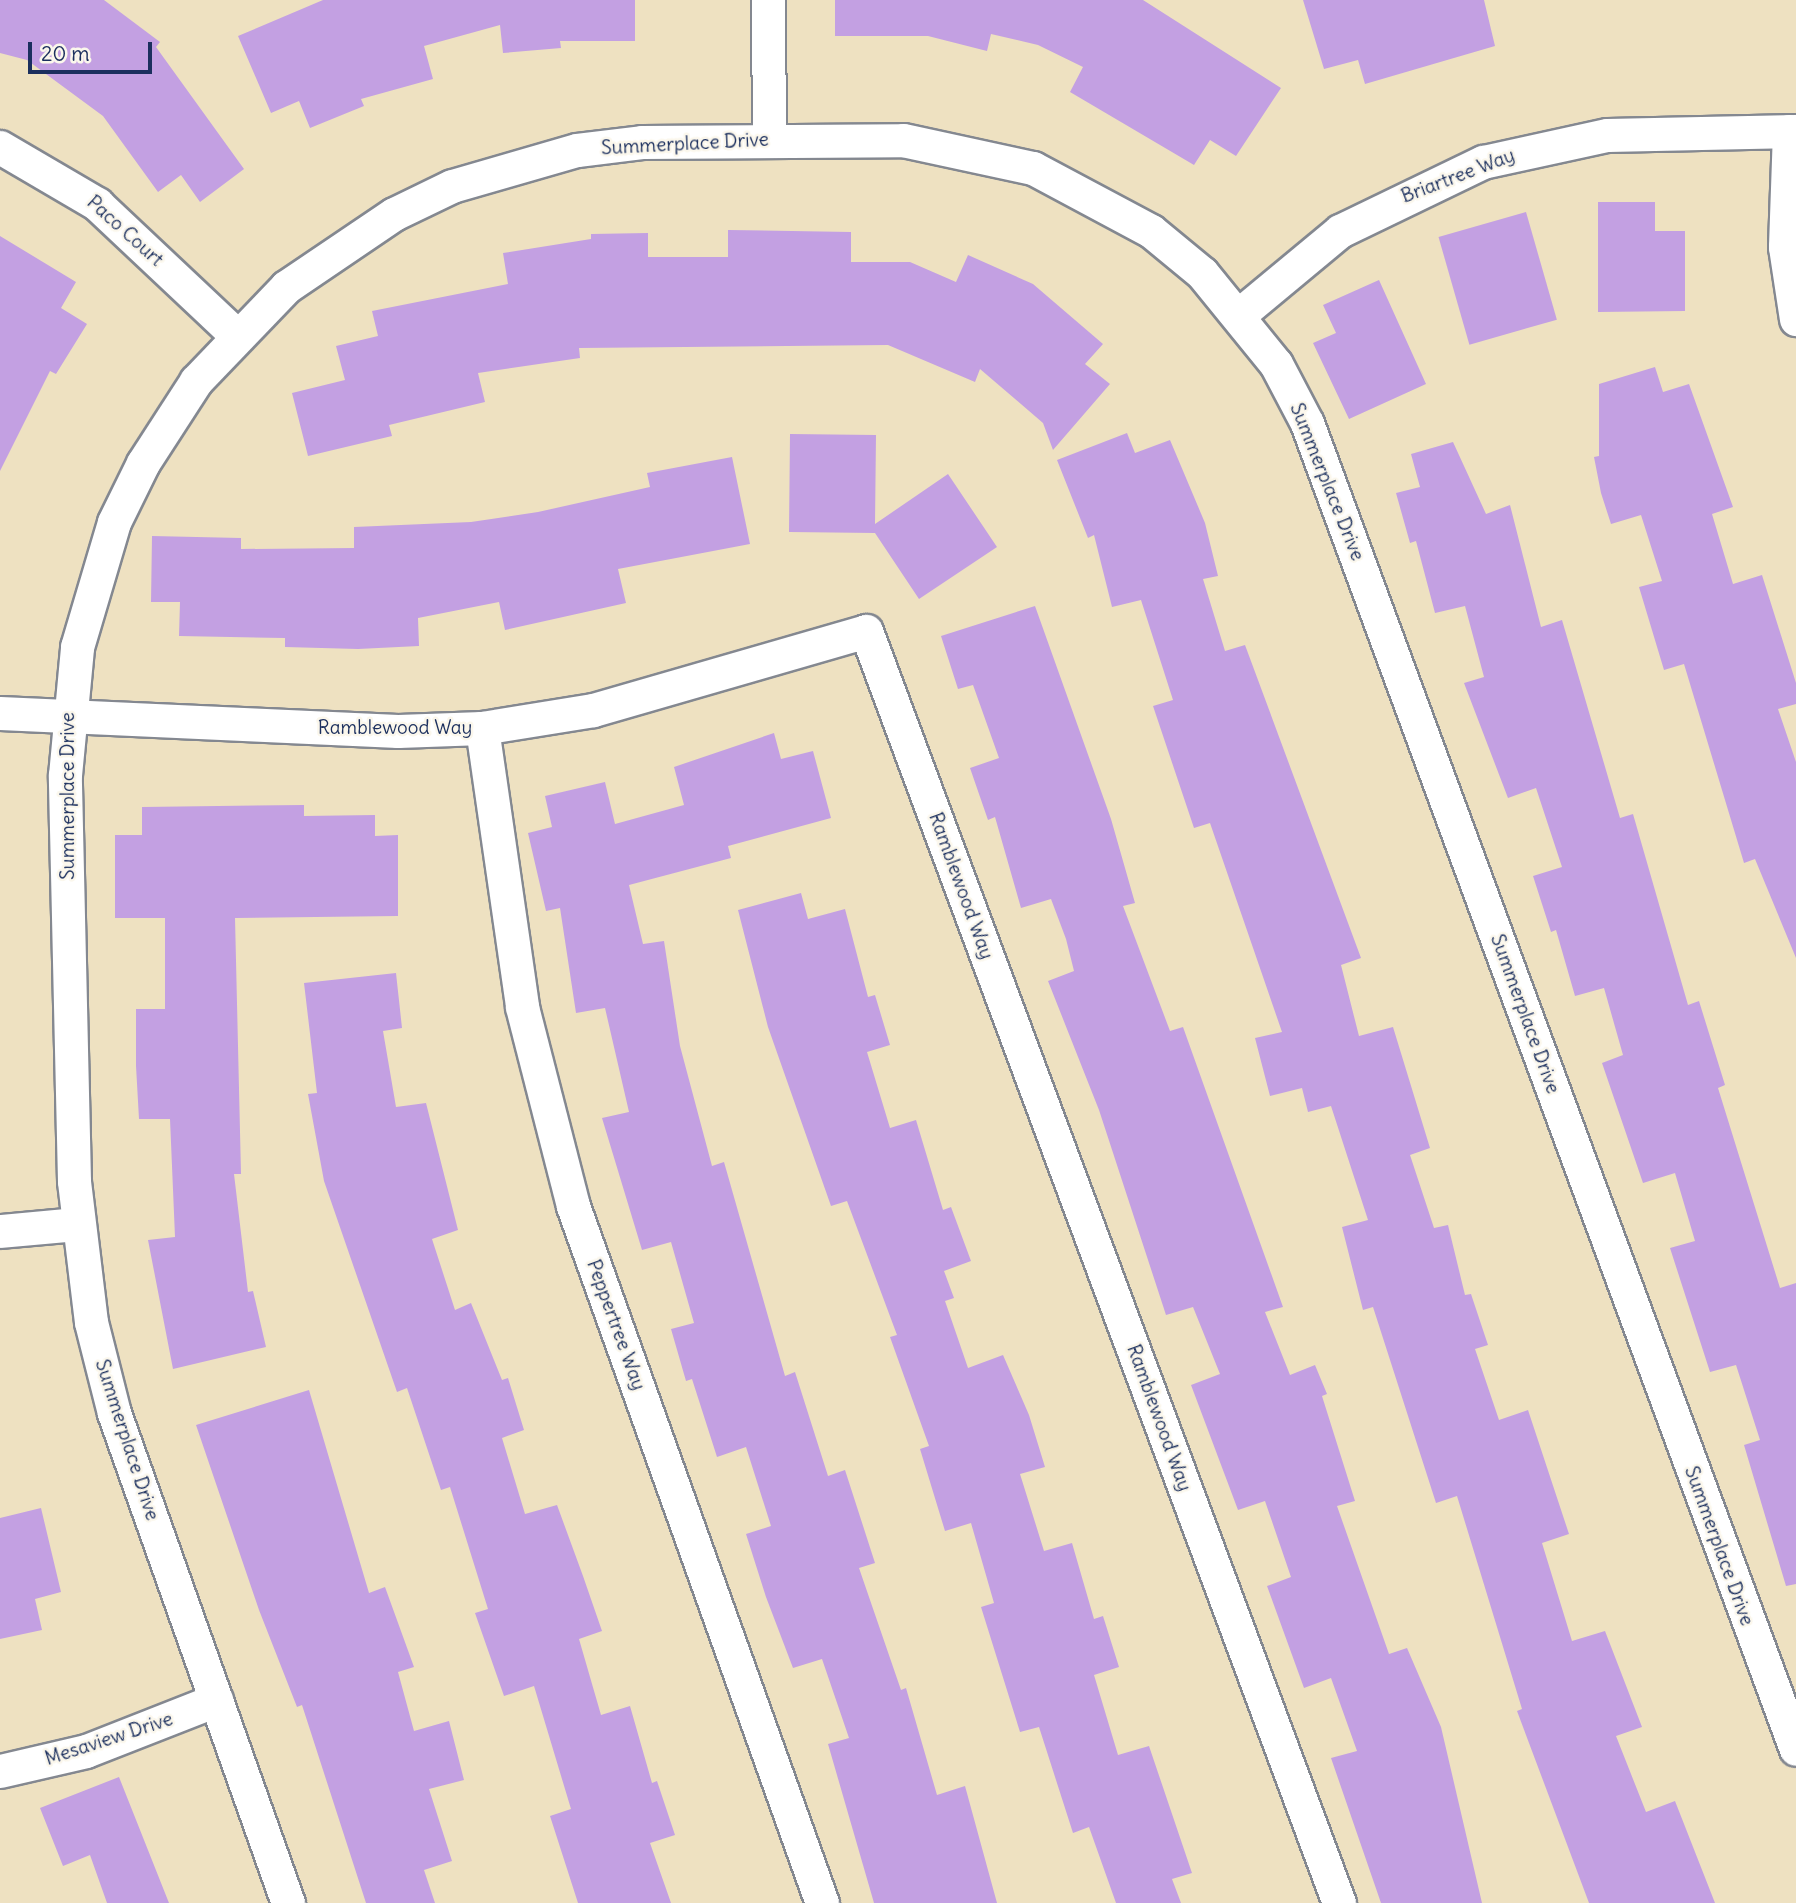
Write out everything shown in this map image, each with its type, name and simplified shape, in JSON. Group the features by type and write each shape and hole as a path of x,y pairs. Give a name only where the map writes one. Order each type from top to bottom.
{"street":[{"path":"768,0 769,139"},
{"path":"1792,131 1785,247 1796,319"},
{"name":"Briartree Way","path":"1240,314 1340,231 1483,162 1607,135 1792,131"},
{"name":"Summerplace Drive","path":"288,1903 114,1413 91,1322 77,1224 67,716 77,647 114,522 176,408 236,335 338,248 452,186 577,150 769,139 903,140 1034,168 1151,231 1240,314 1307,423 1784,1691 1796,1749"},
{"name":"Paco Court","path":"0,146 97,204 236,335"},
{"name":"Ramblewood Way","path":"0,713 398,732 482,728 593,710 866,631 1339,1903"},
{"name":"Peppertree Way","path":"482,728 522,1007 573,1206 822,1903"},
{"path":"0,1231 77,1224"},
{"name":"Mesaview Drive","path":"0,1771 86,1751 216,1700"}],"building":[{"path":"0,0 104,0 160,42 156,47 244,169 200,202 181,175 158,192 103,116 27,60 0,53"},
{"path":"323,0 635,0 635,41 560,41 561,48 503,53 500,25 424,46 433,79 361,99 364,106 310,128 299,101 271,113 238,36"},
{"path":"835,0 1143,0 1281,88 1236,156 1210,140 1194,165 1070,92 1083,67 1038,45 991,34 987,51 928,36 835,36"},
{"path":"1303,0 1484,0 1495,46 1365,84 1358,60 1324,69"},
{"path":"1598,202 1655,202 1655,231 1685,231 1685,311 1598,312"},
{"path":"1526,212 1557,320 1469,345 1439,237"},
{"path":"728,230 851,232 851,262 910,262 956,282 968,255 1033,284 1103,344 1085,364 1110,384 1053,450 1043,423 980,369 975,382 888,345 579,348 580,358 478,373 485,402 389,425 392,436 308,456 292,393 345,380 336,346 378,336 372,311 508,284 503,253 591,239 591,234 648,233 648,257 728,257"},
{"path":"0,236 76,282 61,308 87,324 56,374 50,371 0,471"},
{"path":"1379,280 1426,384 1349,419 1313,343 1336,333 1323,305"},
{"path":"1655,367 1663,392 1689,384 1733,507 1712,514 1733,584 1762,575 1796,683 1796,704 1778,709 1796,762 1796,958 1755,859 1744,863 1684,664 1664,670 1639,587 1662,581 1641,515 1611,524 1601,493 1594,457 1599,456 1599,384"},
{"path":"1127,433 1135,453 1170,440 1205,523 1218,576 1203,579 1225,651 1245,645 1361,958 1341,965 1359,1036 1393,1027 1430,1148 1410,1155 1434,1228 1448,1225 1465,1295 1471,1294 1488,1345 1475,1349 1499,1420 1528,1410 1569,1534 1542,1543 1572,1641 1605,1631 1642,1727 1616,1736 1646,1812 1675,1801 1715,1903 1589,1903 1517,1711 1522,1709 1457,1496 1436,1503 1373,1307 1363,1310 1342,1227 1368,1220 1331,1106 1308,1112 1302,1088 1270,1096 1255,1038 1282,1032 1210,823 1194,828 1153,706 1173,700 1141,600 1112,607 1094,535 1088,538 1057,460"},
{"path":"790,434 876,435 875,524 948,474 997,547 919,599 875,533 789,532"},
{"path":"1453,442 1486,514 1510,505 1541,627 1562,620 1620,818 1633,814 1688,1005 1699,1001 1725,1085 1718,1088 1780,1288 1796,1283 1796,1584 1786,1586 1744,1445 1760,1440 1736,1365 1710,1372 1670,1248 1695,1241 1675,1173 1643,1183 1602,1063 1623,1055 1604,988 1575,996 1556,930 1551,932 1533,876 1562,867 1536,788 1508,798 1464,683 1484,677 1465,606 1435,613 1416,541 1410,543 1396,493 1420,487 1411,454"},
{"path":"732,457 750,544 618,569 626,603 505,630 499,602 418,618 419,646 358,649 285,647 285,638 179,636 180,602 151,602 152,536 241,538 241,549 354,548 354,527 471,522 538,512 650,487 647,473"},
{"path":"1035,606 1111,819 1135,903 1123,906 1170,1031 1183,1027 1283,1307 1265,1312 1290,1375 1315,1365 1327,1394 1322,1396 1355,1501 1337,1506 1389,1654 1407,1648 1441,1727 1482,1903 1381,1903 1331,1758 1357,1751 1331,1678 1304,1688 1267,1586 1291,1577 1265,1501 1238,1510 1191,1385 1220,1374 1193,1307 1166,1315 1099,1110 1048,981 1074,971 1066,939 1051,899 1021,908 995,817 988,820 970,768 999,758 973,685 958,689 941,636"},
{"path":"774,733 781,759 813,751 831,818 728,846 731,858 629,885 643,944 664,941 680,1046 712,1166 724,1162 785,1376 795,1372 828,1476 845,1470 875,1563 859,1568 901,1690 906,1688 937,1795 965,1786 997,1903 874,1903 828,1744 849,1738 822,1659 793,1668 766,1597 746,1534 771,1526 746,1447 717,1457 692,1379 686,1381 671,1329 694,1323 671,1242 642,1250 602,1118 629,1112 605,1008 576,1013 560,908 546,911 528,833 552,827 545,796 605,782 615,824 684,805 674,767"},
{"path":"304,805 304,816 375,815 375,836 398,835 398,916 235,918 241,1174 234,1174 248,1292 253,1291 266,1347 173,1369 148,1240 175,1237 170,1119 139,1119 136,1066 136,1009 165,1009 165,918 115,918 115,835 142,835 142,807"},
{"path":"801,893 808,919 845,909 868,997 875,995 890,1045 867,1052 890,1128 916,1120 943,1210 951,1207 971,1261 944,1271 954,1298 945,1301 968,1368 1003,1355 1029,1415 1045,1467 1020,1474 1044,1551 1072,1543 1094,1619 1103,1616 1119,1667 1094,1675 1118,1755 1149,1746 1192,1873 1172,1879 1181,1903 1116,1903 1089,1827 1073,1833 1039,1727 1020,1732 981,1607 994,1603 971,1523 945,1531 920,1449 929,1446 890,1337 897,1335 847,1201 831,1206 768,1027 738,910"},
{"path":"396,973 402,1028 383,1031 396,1107 426,1103 458,1230 432,1239 455,1310 471,1303 502,1380 508,1378 524,1430 502,1438 525,1514 557,1505 583,1576 602,1631 579,1639 601,1715 630,1706 652,1783 657,1781 675,1835 650,1843 671,1903 578,1903 550,1816 571,1809 534,1686 504,1696 475,1613 488,1609 450,1487 441,1490 407,1388 397,1392 324,1181 308,1094 317,1093 304,983"},
{"path":"309,1390 369,1593 385,1587 414,1667 398,1672 414,1731 449,1721 464,1780 429,1789 452,1861 424,1870 435,1903 366,1903 302,1705 297,1707 259,1610 196,1425"},
{"path":"41,1508 61,1592 35,1599 42,1630 0,1639 0,1518"},
{"path":"119,1777 169,1903 107,1903 90,1855 63,1866 40,1808"}]}
